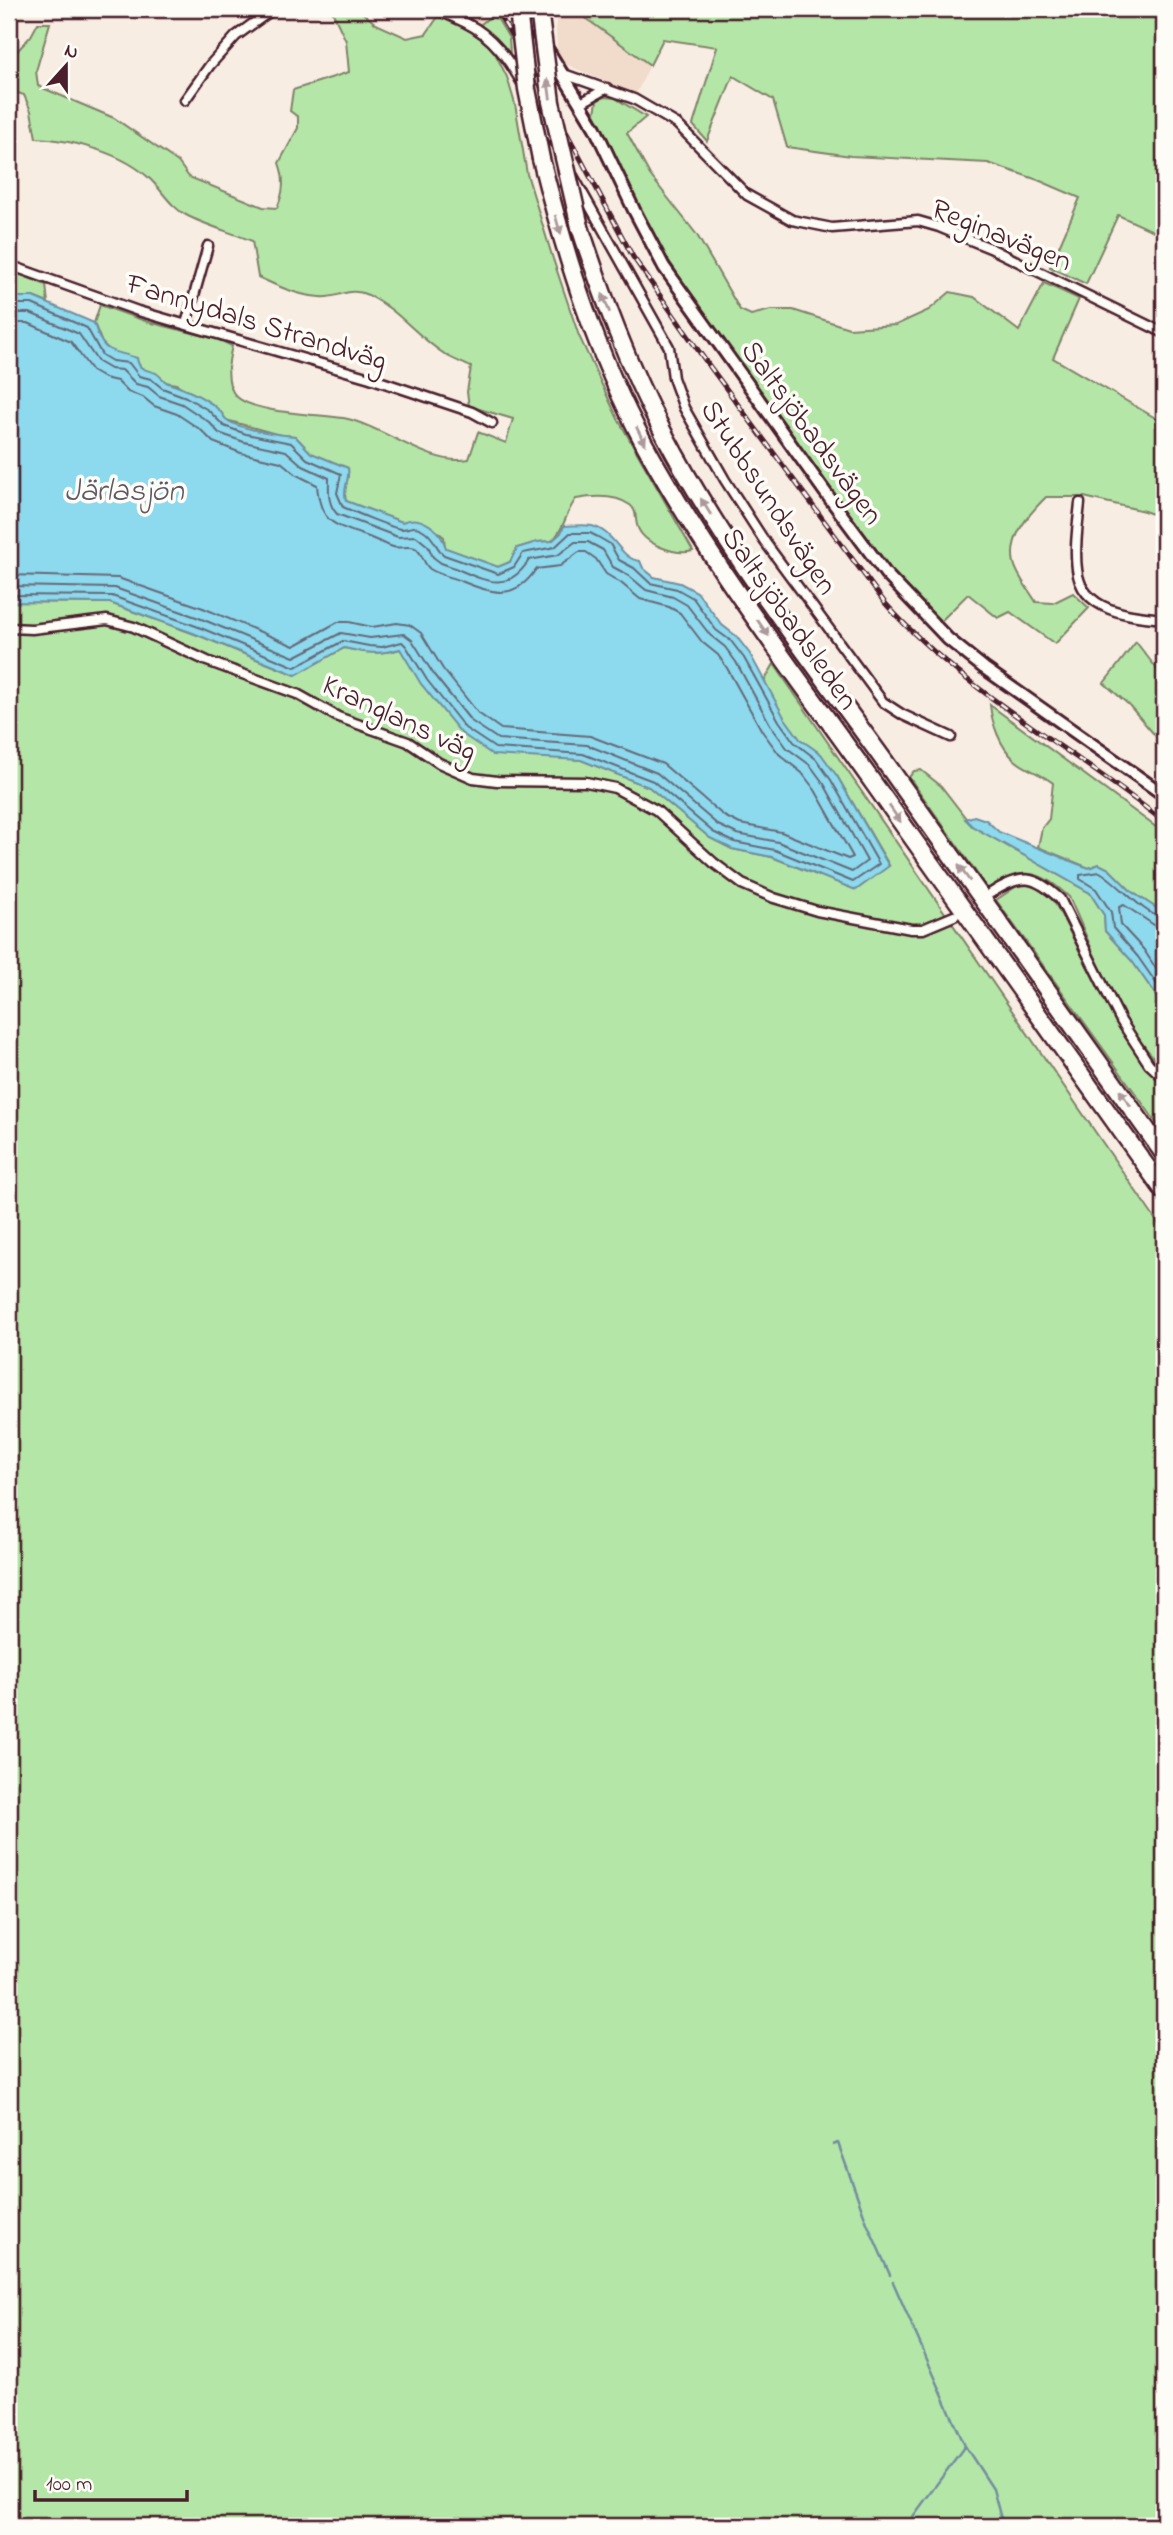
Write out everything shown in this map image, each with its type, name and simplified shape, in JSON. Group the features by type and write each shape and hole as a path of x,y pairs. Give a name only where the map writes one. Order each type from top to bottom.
{"highway":[{"name":"Saltsjöbadsleden","path":"520,9 527,89 541,159 582,306 613,379 645,443 687,517 767,634 1164,1191"},
{"name":"Saltsjöbadsleden","path":"539,9 551,102 580,227 604,299 632,369 663,432 705,505 777,611 1164,1154"}],"street":[{"path":"185,100 209,65 236,36 272,9"},
{"name":"Stubbsundsvägen","path":"435,9 485,35 507,58 669,347 673,378 684,408 725,480 765,542 883,702 903,715 951,737"},
{"name":"Saltsjöbadsvägen","path":"520,9 581,103 664,267 886,574 931,622 984,668 1164,796"},
{"name":"Reginavägen","path":"564,74 634,99 677,124 747,195 792,220 832,228 918,221 939,227 990,248 1164,333"},
{"path":"581,103 607,88"},
{"path":"186,324 208,246"},
{"name":"Fannydals Strandväg","path":"9,265 138,311 370,378 472,412 492,423"},
{"path":"1080,503 1077,571 1086,594 1123,615 1164,619"},
{"name":"Kranglans väg","path":"9,628 54,627 107,620 134,627 207,661 297,694 338,717 408,742 439,763 472,778 586,782 615,789 656,810 714,863 742,884 774,898 817,911 911,929 923,929 954,916"},
{"path":"992,893 1011,880 1029,879 1046,886 1060,899 1121,1021 1149,1065 1164,1077"}],"shaded area":[{"path":"449,9 505,9 509,38 494,14 480,25"},
{"path":"558,9 573,9 650,65 636,94 558,61"}],"green space":[{"path":"331,9 358,9 376,24 407,38 426,34 440,14 470,27 492,47 507,77 515,104 527,174 579,336 618,419 693,551 669,550 645,538 637,525 634,509 624,501 611,497 590,497 576,499 552,541 517,548 510,562 498,567 445,548 444,537 434,529 402,522 346,501 348,468 311,453 295,436 280,435 226,420 212,404 176,384 165,382 121,354 114,354 102,343 94,323 100,305 148,322 217,339 232,346 228,366 230,386 237,397 246,403 348,419 424,452 454,460 469,459 478,432 506,443 513,419 469,406 467,392 471,367 436,348 389,308 361,293 349,292 327,297 304,295 258,277 252,241 186,215 176,208 151,180 113,155 82,145 36,138 31,111 24,95 9,90 9,60 31,36 38,23 50,23 36,71 38,86 114,118 178,162 189,177 263,207 277,208 283,186 279,163 298,128 298,117 290,111 293,90 349,72 346,41"},
{"path":"573,9 1164,9 1164,236 1118,215 1086,284 1050,267 1080,198 988,163 851,156 787,147 773,100 733,76 707,141 693,125 717,47 663,39 650,65"},
{"path":"494,13 509,38 510,54 480,25"},
{"path":"604,97 615,98 646,117 627,133 650,175 697,235 740,310 751,315 771,310 793,310 849,328 896,325 929,310 950,292 974,297 1019,331 1044,283 1079,299 1053,358 1164,423 1164,518 1084,497 1046,497 1033,511 1021,527 1014,544 1014,563 1020,578 1036,602 1053,603 1073,593 1089,608 1055,644 1010,612 998,618 968,594 940,622 886,566 801,450 656,242 595,113 597,101"},
{"path":"9,270 46,285 48,303 33,297 9,297"},
{"path":"9,602 110,603 295,675 344,648 372,653 400,649 550,757 581,760 649,787 710,838 732,849 772,857 819,876 889,865 837,776 775,720 762,685 774,664 1164,1232 1164,2526 9,2526"},
{"path":"1136,642 1164,678 1164,746 1129,705 1104,683"},
{"path":"990,705 1164,833 1164,913 1132,892 1109,869 1099,864 1089,868 1038,847 1042,828 1049,819 1053,783 1019,763 1005,749 998,735"},
{"path":"921,770 941,786 972,826 1090,893 1104,915 1105,931 1132,961 1155,994 1164,1016 1164,1068 1148,1051 1121,1011 1069,897 1049,880 1030,874 1011,877 988,889 909,777 914,771"},
{"path":"1028,885 1043,890 1055,903 1116,1022 1145,1067 1164,1083 1164,1133 996,900 1017,886"}],"water":[{"name":"Järlasjön","path":"9,297 33,297 94,323 104,346 137,358 141,367 202,398 233,423 260,431 295,436 311,453 348,468 346,501 402,522 423,522 435,529 446,548 498,567 510,562 517,548 552,541 564,526 589,525 600,529 627,556 640,561 643,568 654,577 680,583 697,592 722,625 736,636 750,654 784,717 800,739 821,754 837,776 889,866 856,890 772,857 732,849 710,838 649,787 581,760 493,755 461,733 421,684 400,649 372,653 344,648 296,675 110,603 9,602"},
{"path":"974,816 986,820 999,832 1078,864 1089,868 1099,864 1109,869 1132,892 1164,913 1164,1016 1155,994 1132,961 1105,931 1104,915 1090,893 972,826 965,819"}],"waterway":[{"path":"833,2145 838,2143 867,2223 890,2275"},
{"path":"893,2282 965,2446 993,2489 1003,2526"},
{"path":"906,2526 964,2447"}],"railway":[{"path":"496,9 553,107 633,257 705,360 885,603 949,665 1164,822"}]}
